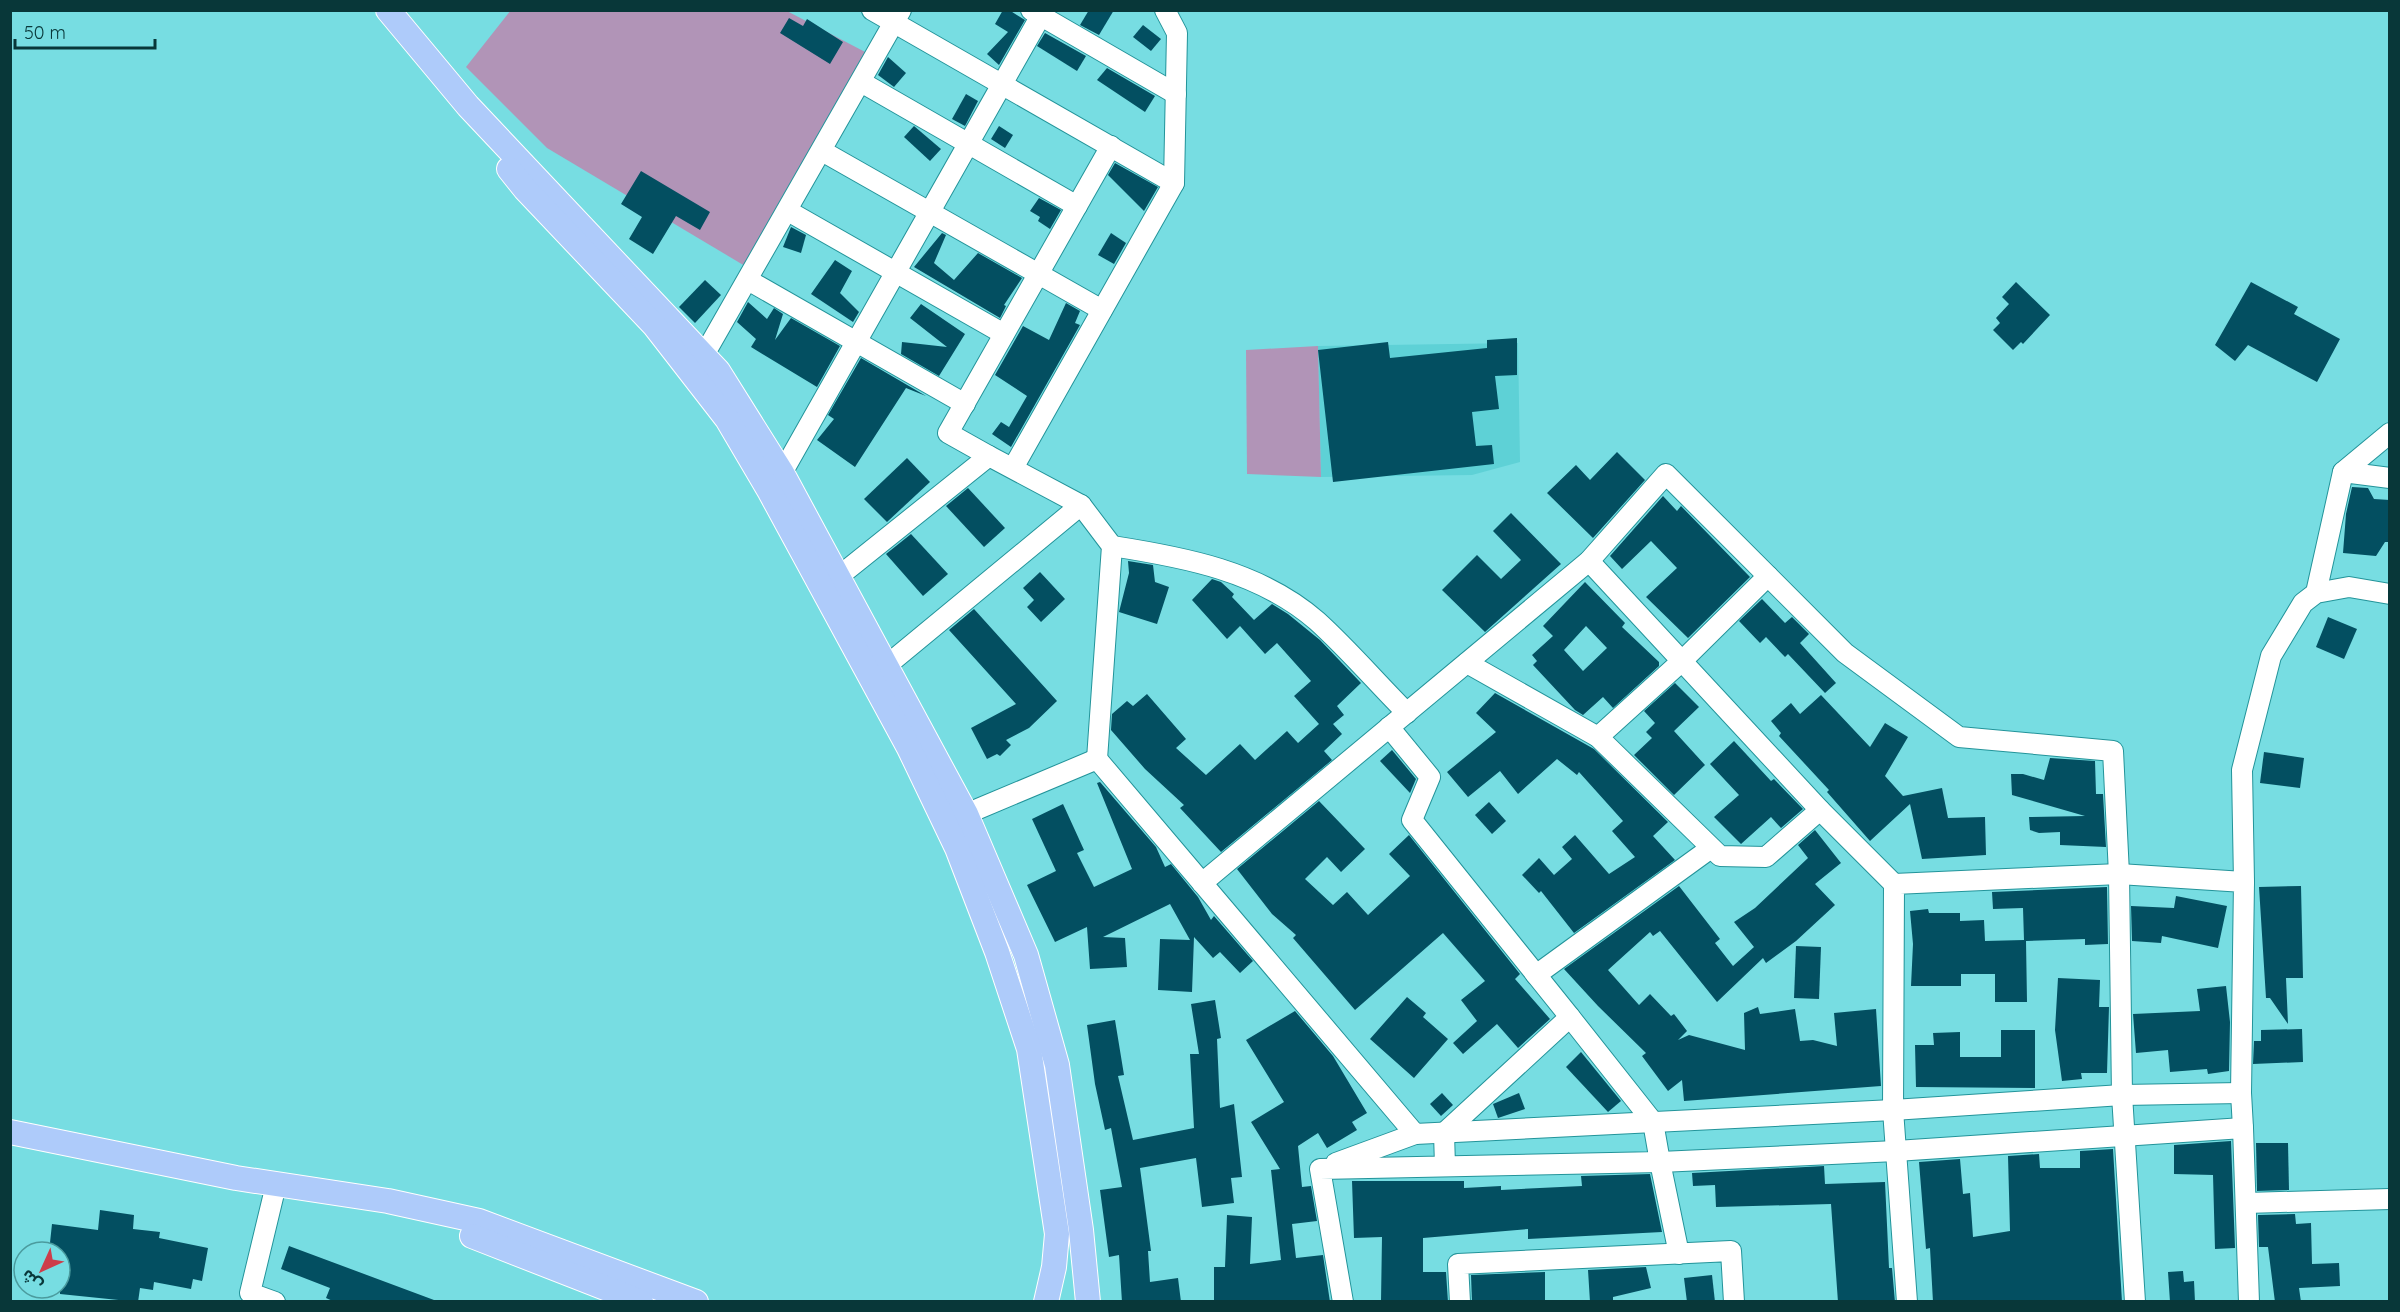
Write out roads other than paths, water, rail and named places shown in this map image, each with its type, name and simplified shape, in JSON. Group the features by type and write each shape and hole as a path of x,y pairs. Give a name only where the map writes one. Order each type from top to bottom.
{"main road":[{"path":"388,10 468,106 704,355 750,420 782,473 966,814 1026,955 1057,1065 1081,1230 1088,1302"},
{"path":"468,106 501,159 525,189 654,325 727,419 770,492 909,748 957,848 997,952 1029,1049 1057,1234 1054,1267 1046,1302"},
{"path":"10,1132 236,1178 388,1201 479,1221 683,1299"},
{"path":"236,1178 474,1236 641,1302"}],"street":[{"path":"872,10 898,17 1002,84 1174,183"},
{"path":"1013,468 1174,183 1177,33 1165,10"},
{"path":"782,473 1002,84 1038,12 1176,94"},
{"path":"704,355 898,17"},
{"path":"861,82 1077,206"},
{"path":"1111,146 948,433 1081,505 1112,546 1097,759 1415,1134"},
{"path":"822,151 1102,310"},
{"path":"788,211 1004,334"},
{"path":"748,280 965,404"},
{"path":"2316,593 2343,472 2390,432"},
{"path":"838,577 989,456"},
{"path":"2343,472 2390,478"},
{"path":"1202,883 1589,561 1666,474 1845,653 1959,737 2113,751 2119,874 2122,1095 2135,1302"},
{"path":"886,666 1081,505"},
{"path":"1112,546 1193,560 1236,574 1278,594 1316,620 1407,713"},
{"path":"1589,561 1820,810 1894,884 1893,1110 1907,1302"},
{"path":"1599,737 1682,661 1768,576"},
{"path":"2249,1302 2241,1093 2244,882 2242,770 2271,656 2303,603 2316,593 2349,587 2390,594"},
{"path":"1467,663 1599,737 1720,856 1766,857 1820,810"},
{"path":"1389,727 1430,777 1413,820 1653,1122 1679,1254"},
{"path":"966,814 1097,759"},
{"path":"1536,975 1711,848"},
{"path":"1894,884 2119,874 2244,882"},
{"path":"1445,1166 1444,1133 1570,1017"},
{"path":"1320,1168 1415,1134 1893,1110 2122,1095 2241,1093"},
{"path":"1320,1168 1660,1162 1896,1151 2244,1128"},
{"path":"1320,1168 1341,1300"},
{"path":"275,1189 250,1298 275,1302"},
{"path":"2246,1203 2390,1199"},
{"path":"1460,1302 1458,1264 1731,1251 1734,1302"}]}
